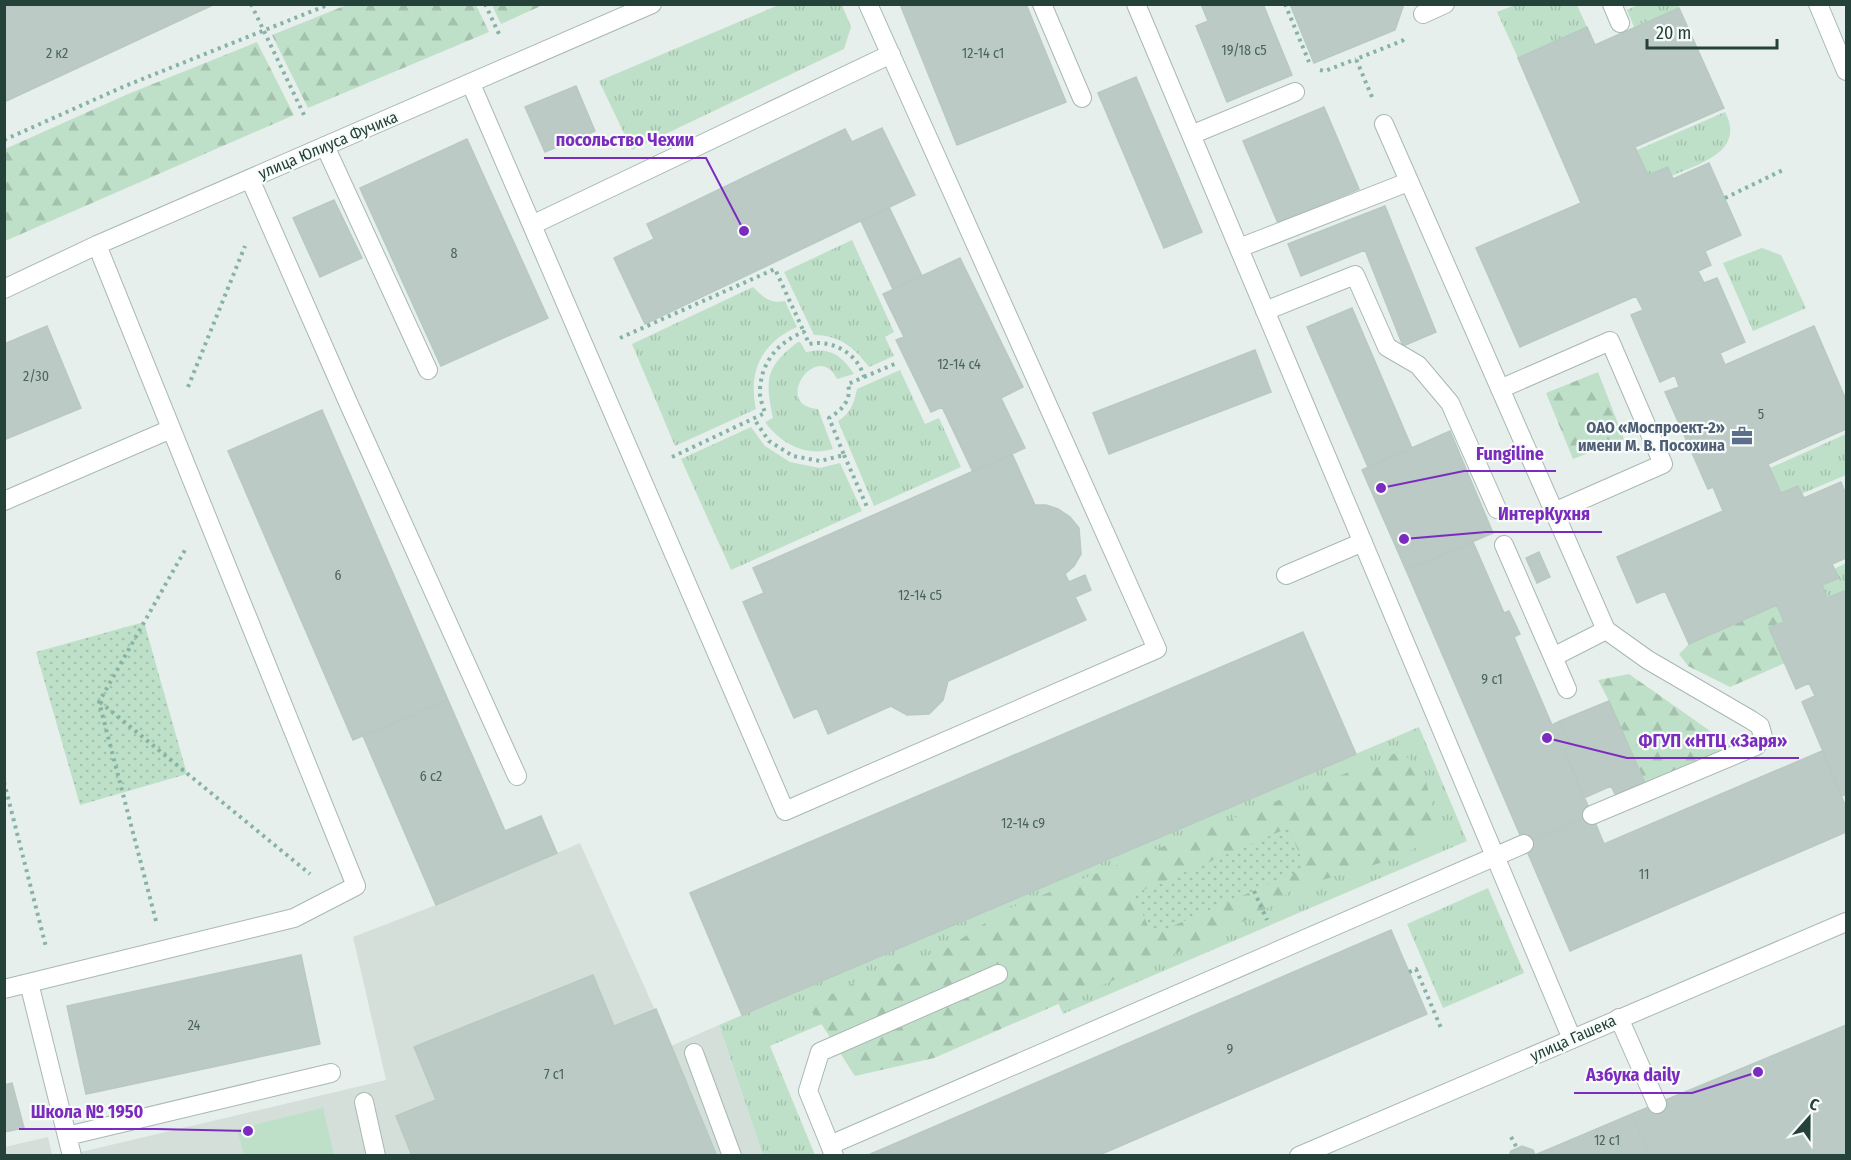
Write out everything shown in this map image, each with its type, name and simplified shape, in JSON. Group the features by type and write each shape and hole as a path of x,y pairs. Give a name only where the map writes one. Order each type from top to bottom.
{"street":[{"name":"улица Юлиуса Фучика","path":"4,289 97,245 652,4"},
{"path":"471,84 784,811 1157,649 868,4"},
{"path":"1042,4 1082,99"},
{"path":"1136,4 1572,1039"},
{"path":"1423,14 1446,4"},
{"path":"1612,4 1620,23"},
{"path":"1818,4 1846,71"},
{"path":"532,225 891,54"},
{"path":"1191,135 1295,92"},
{"path":"1384,124 1606,630 1648,660 1760,726 1763,736 1756,746 1592,815"},
{"path":"326,146 428,370"},
{"path":"250,179 347,400 518,776"},
{"path":"1239,248 1408,182"},
{"path":"4,989 294,918 356,886 97,245"},
{"path":"1265,311 1354,275 1387,347 1418,365 1450,403 1497,509"},
{"path":"1500,389 1610,341 1663,464 1554,512"},
{"path":"4,501 171,429"},
{"path":"1286,575 1363,542"},
{"path":"1504,545 1567,689"},
{"path":"1553,657 1606,630"},
{"path":"998,974 820,1052 808,1091 832,1150 1524,844"},
{"name":"улица Гашека","path":"1299,1155 1846,922"},
{"path":"29,983 72,1155"},
{"path":"1618,1018 1657,1104"},
{"path":"694,1053 732,1155"},
{"path":"67,1136 331,1073"},
{"path":"364,1102 376,1155"}],"path":[{"path":"250,4 305,117"},
{"path":"4,140 125,86 330,4"},
{"path":"485,4 499,34"},
{"path":"1285,4 1310,64"},
{"path":"1317,69 1325,71 1402,41 1423,14"},
{"path":"1356,59 1384,124"},
{"path":"1725,198 1783,170"},
{"path":"171,429 261,204"},
{"path":"620,338 775,269 809,344 817,342 835,345 851,355 862,370 864,377"},
{"path":"672,457 765,413 759,391 763,368 776,349 804,332"},
{"path":"868,509 829,418 841,411 847,400 848,384 897,363"},
{"path":"754,419 769,441 793,456 820,460 844,455"},
{"path":"164,950 99,702 206,514"},
{"path":"99,702 337,896"},
{"path":"4,782 54,977"},
{"path":"1409,972 1416,969 1441,1028"},
{"path":"1511,1137 1517,1148"}],"shaded area":[{"path":"580,843 671,1046 719,1025 763,1155 64,1156 386,1080 353,937 436,905"},
{"path":"48,1137 52,1155 5,1155 5,1147"}],"green space":[{"path":"349,4 476,5 489,32 308,108 272,35"},
{"path":"781,4 842,5 851,27 844,49 632,150 599,81"},
{"path":"1640,4 1678,5 1679,8 1634,27 1627,10"},
{"path":"492,5 543,5 501,24"},
{"path":"1515,5 1577,5 1587,27 1518,58 1497,12"},
{"path":"257,42 294,115 5,241 5,149 128,94"},
{"path":"1725,112 1730,126 1729,137 1725,146 1716,154 1672,176 1668,167 1648,175 1637,150"},
{"path":"852,240 894,332 885,337 894,356 869,367 845,343 831,337 814,335 784,272"},
{"path":"1762,248 1781,255 1806,308 1753,331 1723,263"},
{"path":"753,287 767,299 785,301 797,327 774,341 760,360 754,383 756,409 675,446 632,344"},
{"path":"798,342 806,352 828,351 834,354 844,361 854,374 837,379 829,368 819,366 810,370 802,378 798,387 798,397 805,405 818,409 833,449 813,451 795,447 779,437 765,422 773,418 769,384 773,367"},
{"path":"900,370 925,424 939,418 961,467 874,506 838,421 851,407 857,389"},
{"path":"1598,372 1624,439 1573,459 1546,393"},
{"path":"751,427 765,446 790,462 820,468 840,463 862,511 731,570 681,459"},
{"path":"1846,434 1846,475 1801,494 1797,486 1781,493 1770,468"},
{"path":"1846,563 1846,596 1844,591 1827,598 1822,585 1838,578 1834,569"},
{"path":"1777,605 1784,622 1769,628 1785,663 1730,687 1688,666 1679,654 1689,644"},
{"path":"144,622 187,774 80,805 36,652"},
{"path":"1629,674 1733,747 1645,783 1598,680"},
{"path":"1419,727 1467,841 1063,1014 1029,936 770,1046 815,1155 763,1155 719,1025"},
{"path":"1401,751 1424,774 1433,809 1435,837 1397,858 1295,888 1257,915 1185,949 934,1058 855,1076 809,1005 887,967 943,951 1003,911"},
{"path":"1288,828 1306,868 1152,935 1134,894"},
{"path":"1488,888 1524,973 1443,1008 1407,924"},
{"path":"323,1108 334,1155 244,1155 237,1129"}],"building":[{"path":"4,4 215,4 4,102"},
{"path":"900,4 1026,4 1066,102 957,145"},
{"path":"1201,4 1263,4 1292,75 1227,102 1196,26 1208,21"},
{"path":"1290,4 1404,4 1395,30 1314,63"},
{"path":"1679,8 1724,108 1635,147 1648,175 1668,167 1673,179 1709,163 1741,235 1705,251 1711,265 1698,271 1704,283 1717,278 1745,342 1720,353 1725,365 1814,326 1846,400 1846,429 1768,464 1781,493 1798,486 1804,498 1841,482 1846,495 1846,558 1832,564 1839,578 1822,585 1827,598 1844,591 1846,596 1846,794 1842,796 1802,702 1815,696 1809,683 1796,689 1769,628 1784,622 1777,605 1689,644 1665,591 1637,603 1617,557 1723,511 1713,487 1708,489 1665,392 1679,387 1675,375 1660,382 1631,315 1643,310 1636,296 1520,347 1476,248 1581,203 1518,58 1587,27 1595,45"},
{"path":"1136,77 1202,232 1164,248 1098,93"},
{"path":"576,86 595,131 545,152 525,107"},
{"path":"1324,107 1359,189 1278,223 1243,141"},
{"path":"882,128 915,195 645,324 614,258 654,239 647,224 845,129 852,142"},
{"path":"467,139 548,318 441,366 360,188"},
{"path":"334,200 362,258 320,277 293,218"},
{"path":"1385,206 1436,332 1403,346 1365,250 1301,276 1288,244"},
{"path":"889,207 922,276 893,289 861,221"},
{"path":"960,258 1023,387 1001,398 1025,448 973,472 942,407 931,412 896,340 904,337 883,294"},
{"path":"1352,308 1412,448 1368,467 1307,327"},
{"path":"47,326 81,408 4,440 4,344"},
{"path":"1255,350 1271,392 1109,454 1093,413"},
{"path":"322,410 448,700 353,740 228,451"},
{"path":"1450,431 1493,533 1406,570 1362,470"},
{"path":"1012,454 1035,505 1046,505 1058,509 1070,517 1079,528 1081,554 1074,566 1065,574 1069,582 1085,575 1091,590 1075,597 1086,620 948,681 943,700 929,714 907,715 891,706 828,734 817,708 794,718 743,602 764,593 753,568"},
{"path":"1473,542 1504,613 1509,611 1520,634 1514,637 1552,725 1560,721 1571,746 1564,750 1592,815 1524,844 1406,570"},
{"path":"1539,552 1550,577 1537,583 1526,558"},
{"path":"1303,632 1356,754 742,1015 690,893"},
{"path":"448,700 505,831 541,816 557,853 436,905 363,736"},
{"path":"1609,701 1645,783 1616,796 1611,786 1584,798 1564,750 1571,746 1560,721"},
{"path":"1822,751 1846,807 1846,832 1570,951 1524,844 1592,815 1604,844"},
{"path":"1391,930 1427,1014 1097,1156 866,1156"},
{"path":"301,955 320,1044 86,1094 67,1006"},
{"path":"593,975 614,1026 656,1009 716,1154 412,1156 396,1116 436,1100 414,1047"},
{"path":"1846,1025 1846,1156 1650,1156 1632,1114"},
{"path":"12,1083 24,1128 4,1132 4,1085"},
{"path":"1632,1114 1650,1156 1509,1156 1511,1151 1522,1146 1533,1150 1535,1155"}],"place":[{"name":"посольство Чехии","path":"744,231"},
{"name":"ОАО «Моспроект-2» имени М. В. Посохина","path":"1742,436"},
{"name":"Fungiline","path":"1381,488"},
{"name":"ИнтерКухня","path":"1404,539"},
{"name":"ФГУП «НТЦ «Заря»","path":"1547,738"},
{"name":"Азбука daily","path":"1758,1072"},
{"name":"Школа № 1950","path":"248,1131"}]}
